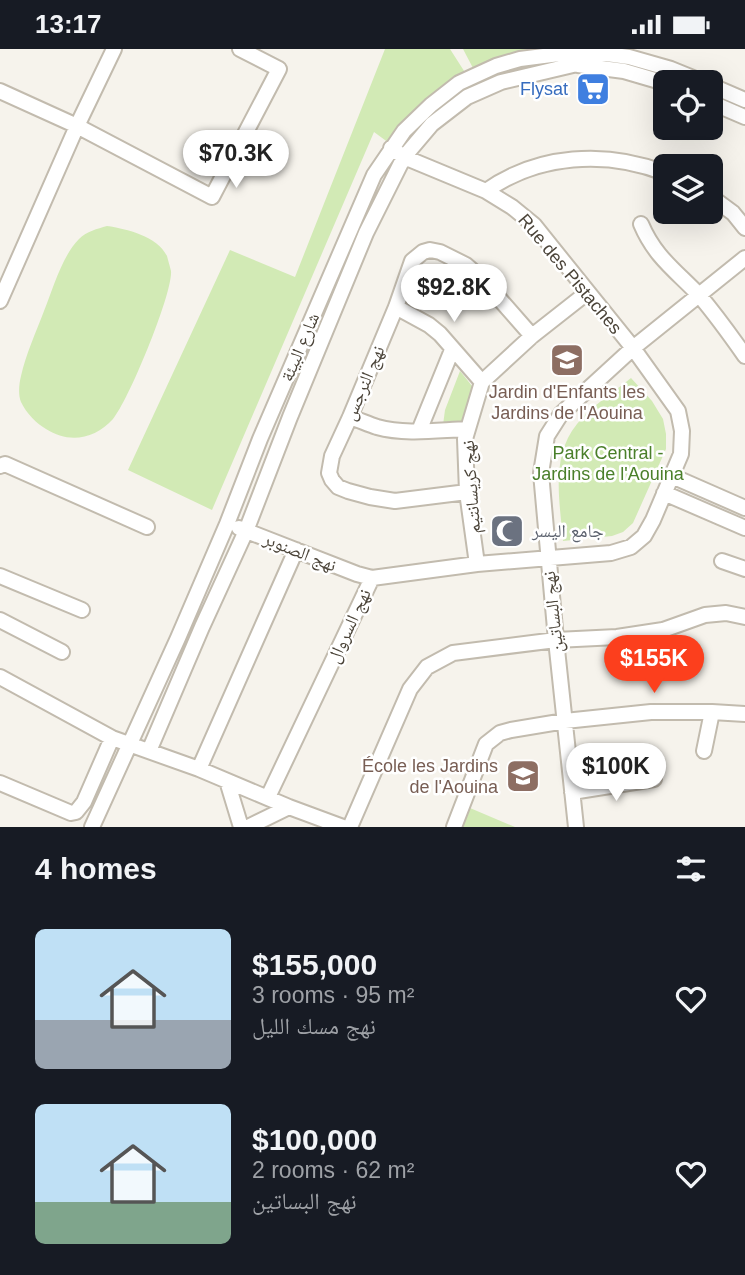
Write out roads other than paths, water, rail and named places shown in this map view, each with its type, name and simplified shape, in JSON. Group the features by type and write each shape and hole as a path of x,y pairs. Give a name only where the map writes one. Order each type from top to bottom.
{"street":[{"path":"0,299 114,49"},
{"path":"0,91 77,126 212,197 279,69 240,49"},
{"name":"شارع البيئة","path":"94,826 227,524 260,439 363,200 374,175 391,148 430,105 459,83 496,66 520,59 544,55 577,57 607,54 629,57 673,70"},
{"name":"شارع البيئة","path":"149,751 246,531 366,233 404,157 432,124 467,97 501,82 577,57 653,79"},
{"path":"723,91 745,100"},
{"path":"723,108 745,117"},
{"name":"Rue des Pistaches","path":"391,148 404,157 486,191 534,225 633,348 678,411 682,431 681,454 664,493"},
{"path":"486,191 501,180 531,167 561,160 595,158 628,161 653,169"},
{"path":"723,206 745,228"},
{"path":"640,224 649,242 698,295 745,356"},
{"name":"نهج النرجس","path":"467,492 395,501 338,487 328,473 412,261 430,250 466,265 481,278 532,336"},
{"name":"نهج البساتين","path":"576,827 541,473 547,436 561,414 633,348 745,258"},
{"name":"نهج كريسانتيم","path":"477,564 467,492 465,453 467,429 482,382 532,336 588,292"},
{"path":"396,307 440,334 482,382"},
{"path":"419,432 453,350"},
{"path":"350,417 396,431 467,429"},
{"path":"0,466 5,464 147,527"},
{"path":"671,476 745,508"},
{"path":"664,493 745,528"},
{"name":"نهج السروال","path":"268,797 372,578 477,564 611,553 631,547 644,536 664,493"},
{"name":"نهج الصنوبر","path":"227,524 372,578"},
{"path":"199,769 296,550"},
{"path":"722,561 745,569"},
{"path":"0,576 82,610"},
{"path":"350,827 410,689 427,667 453,653 556,640 617,638 663,630 705,615 726,613 745,617"},
{"path":"0,620 62,652"},
{"path":"0,677 112,738 169,757 343,827"},
{"path":"454,827 486,744 500,733 651,712 745,714"},
{"path":"704,751 712,712"},
{"path":"1,787 71,813 76,812 84,802 112,738"},
{"path":"572,792 654,779"},
{"path":"227,781 241,827"},
{"path":"248,827 289,807"}],"place":[{"name":"Flysat","path":"593,89"},
{"name":"Jardin d'Enfants les Jardins de l'Aouina","path":"567,360"},
{"name":"جامع اليسر","path":"507,531"},
{"name":"École les Jardins de l'Aouina","path":"523,776"}],"park label":[{"name":"Park Central - Jardins de l'Aouina","path":"608,464"}]}
